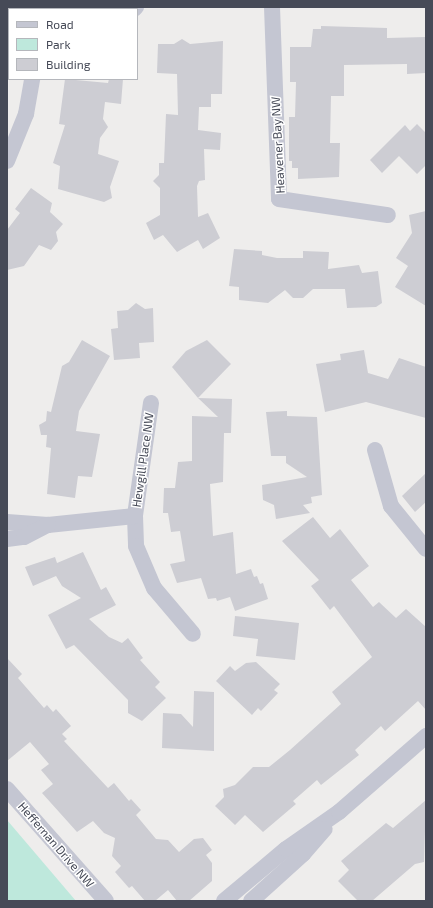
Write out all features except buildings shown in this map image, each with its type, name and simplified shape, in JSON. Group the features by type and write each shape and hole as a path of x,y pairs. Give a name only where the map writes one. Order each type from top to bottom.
{"street":[{"name":"Heavener Bay NW","path":"272,7 279,199 388,215"},
{"path":"7,161 26,114 32,80"},
{"name":"Hewgill Place NW","path":"151,403 135,516 136,546 147,576 193,634"},
{"path":"375,450 391,506 426,549"},
{"name":"Hewgill Place NW","path":"7,522 48,525 135,516"},
{"name":"Hewgill Place NW","path":"7,539 24,537 48,525"},
{"path":"224,901 286,849 339,812 426,736"},
{"name":"Heffernan Drive NW","path":"7,789 106,901"},
{"path":"251,901 303,854 339,812"}],"green space":[{"path":"7,820 76,901 7,901"}]}
